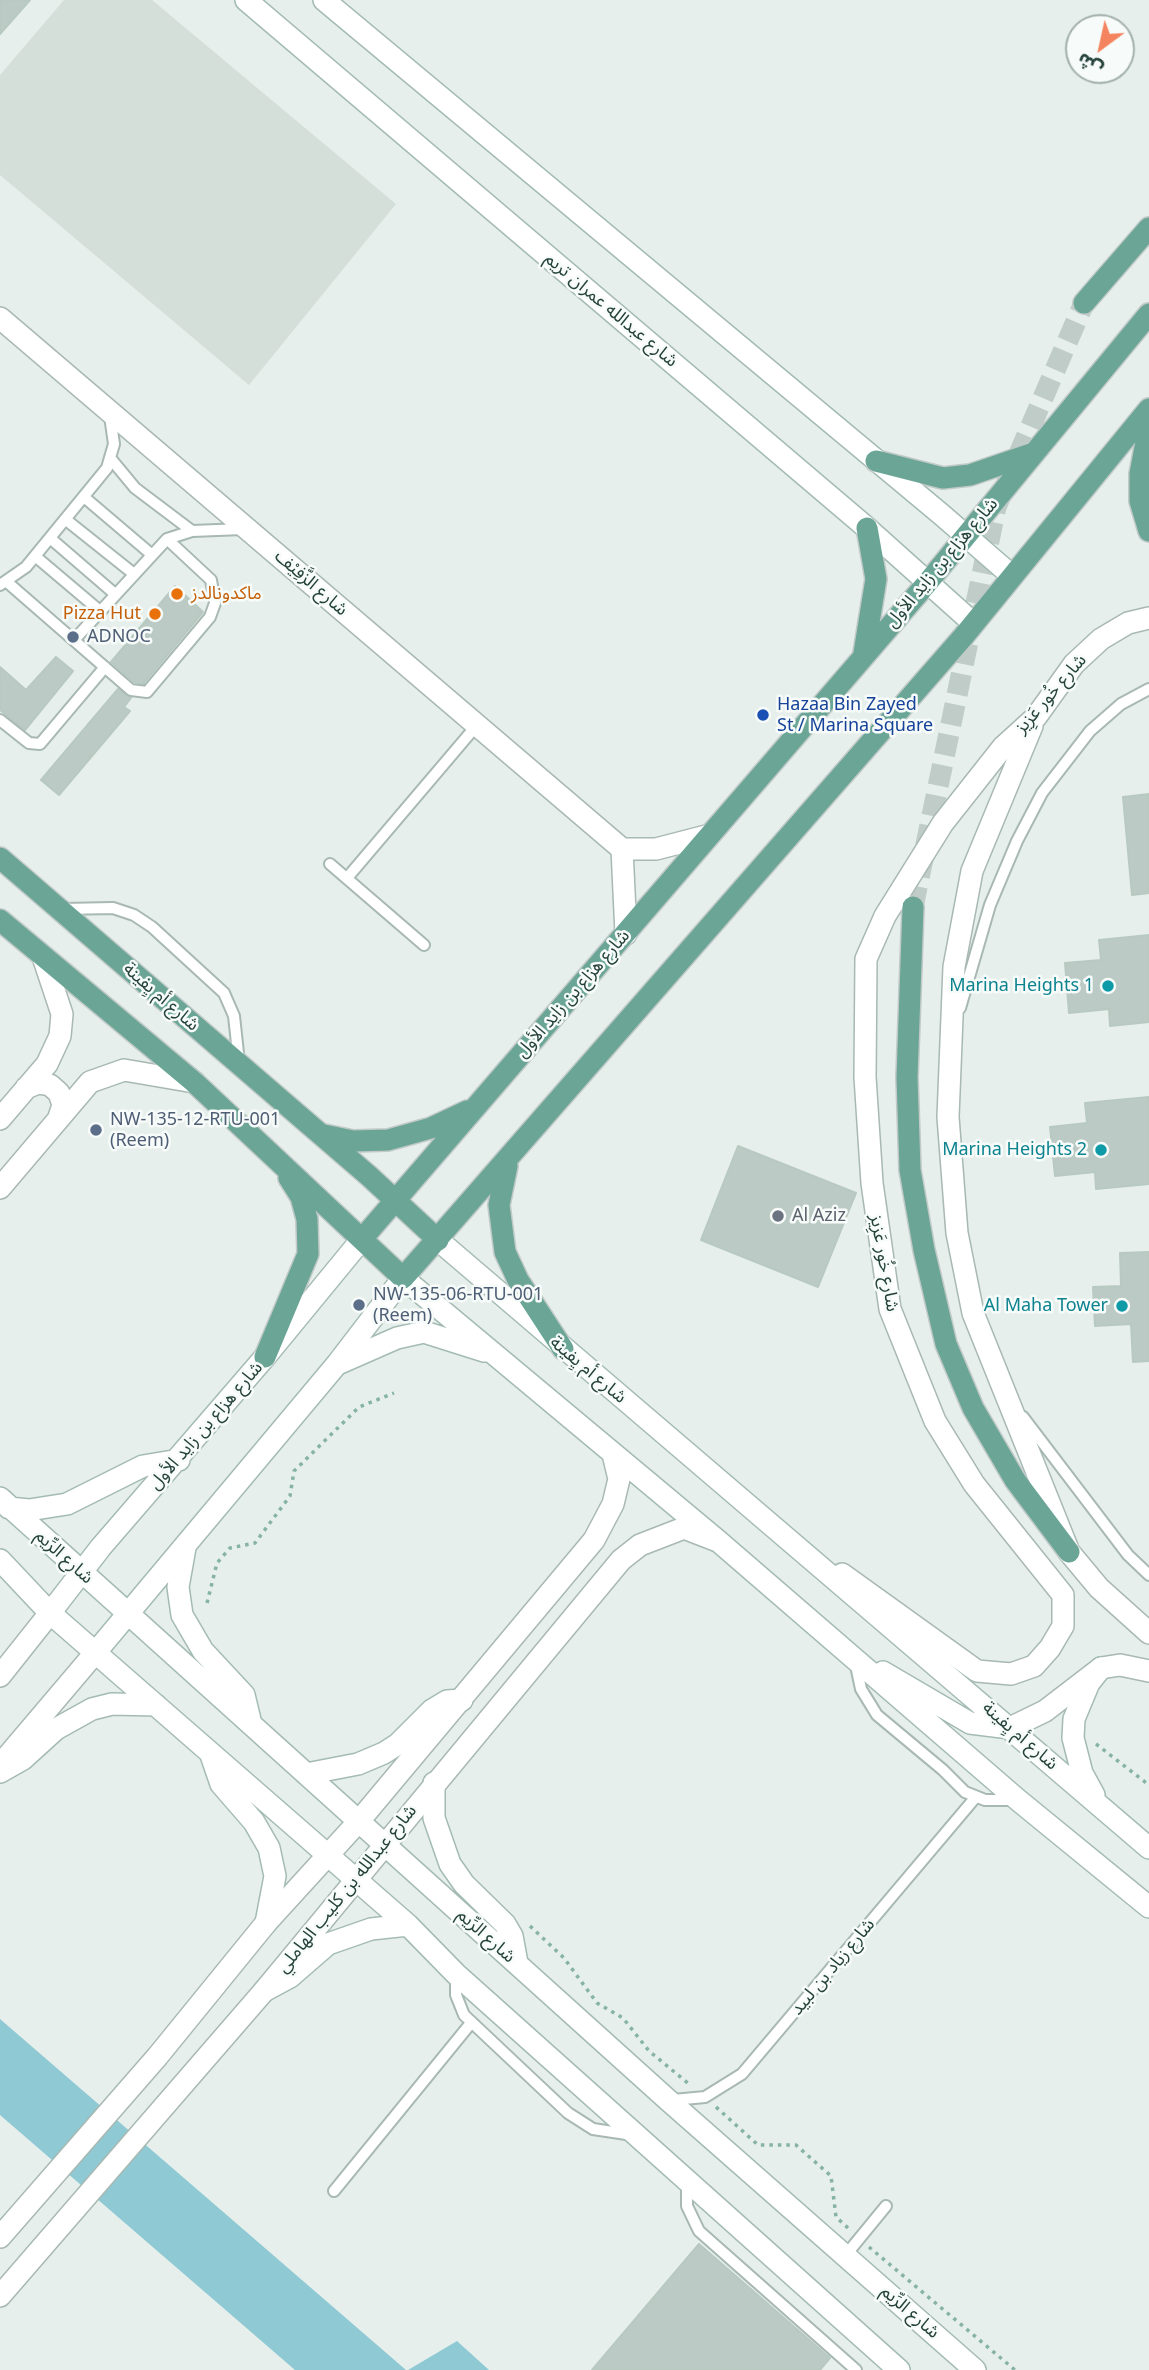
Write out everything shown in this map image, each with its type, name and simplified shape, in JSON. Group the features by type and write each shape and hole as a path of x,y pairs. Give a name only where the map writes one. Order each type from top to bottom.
{"main road":[{"name":"شارع عبدالله عمران تريم","path":"246,0 867,528 973,623"},
{"path":"324,0 348,10 1011,575"},
{"path":"1084,303 1149,228"},
{"name":"شارع هزاع بن زايد الأول","path":"0,1676 81,1573 362,1239 626,934 706,836 928,582 1149,314"},
{"name":"شارع الزَّفِيْف","path":"0,318 622,849"},
{"path":"0,1765 337,1364 402,1278 510,1158 973,623 1149,408"},
{"path":"1149,426 1142,461 1140,501 1149,531"},
{"path":"876,461 943,478 970,475 1033,453"},
{"path":"863,654 876,579 867,528"},
{"name":"شارع خُور عَزِيز","path":"786,1534 977,1671 1011,1674 1034,1666 1050,1648 1063,1626 1063,1595 974,1484 935,1421 890,1309 878,1241 865,1077 866,959 885,916 943,823 1003,747 1036,717 1074,664 1101,639 1128,623 1149,618"},
{"path":"1036,717 972,871 954,967 948,1117 957,1233 973,1313 1069,1552"},
{"path":"626,934 622,849 656,849 706,836"},
{"name":"شارع أم يِفينة","path":"0,858 396,1199 438,1240 563,1349 786,1534 1149,1848"},
{"path":"913,908 907,1077 910,1170 924,1250 946,1345 973,1408 1015,1480 1099,1588 1149,1633"},
{"path":"0,920 194,1082 402,1278 717,1540 1018,1800 1149,1907"},
{"path":"0,1119 47,1064 60,1035 62,1014 43,957"},
{"path":"0,1188 77,1094 90,1082 106,1074 124,1070 143,1071 194,1082"},
{"path":"26,1088 38,1083 50,1085 59,1093 62,1105 59,1117"},
{"path":"319,1134 353,1141 388,1140 431,1128 475,1107"},
{"path":"265,1357 300,1280 309,1241 301,1197 277,1158"},
{"path":"510,1158 499,1197 501,1238 511,1266 563,1349"},
{"path":"337,1364 397,1338 424,1332 443,1336 502,1359"},
{"name":"شارع عبدالله بن كليب الهاملي","path":"4,2233 157,2057 266,1923 359,1821 585,1552 607,1520 613,1504 619,1479 613,1454"},
{"path":"5,1503 39,1509 67,1504 142,1465 178,1460"},
{"name":"شارع الرِّيم","path":"5,1503 668,2100 975,2370"},
{"name":"شارع عبدالله بن كليب الهاملي","path":"0,2295 264,1991 621,1560 640,1545 684,1528 717,1540"},
{"path":"187,1542 180,1564 178,1587 182,1615 203,1651 244,1695 251,1724"},
{"path":"585,1552 601,1562 607,1577"},
{"path":"0,1560 50,1613 408,1925 456,1974 899,2370"},
{"path":"855,1661 891,1676 970,1723 1010,1728 1039,1715 1101,1668 1120,1665 1149,1671"},
{"path":"1100,1806 1082,1773 1073,1738 1080,1700 1101,1668"},
{"path":"306,1774 358,1764 384,1753 398,1744 432,1710 447,1701 461,1700"},
{"path":"0,1772 23,1759 56,1729 92,1709 112,1704 156,1705"},
{"path":"211,1755 221,1784 254,1822 269,1848 275,1876 272,1905 266,1923"},
{"path":"434,1783 434,1818 450,1864 464,1884 505,1924 512,1936 517,1964"},
{"path":"264,1991 290,1977 328,1944 371,1929 408,1925"}],"lane":[{"path":"108,410 114,431 107,468 35,556 4,583 131,690 147,692 213,610 215,595 211,580 167,539"},
{"path":"111,458 135,488 192,531"},
{"path":"84,497 151,554"},
{"path":"65,519 134,574"},
{"path":"74,640 167,539 192,531 247,528"},
{"path":"50,538 115,594"},
{"path":"35,556 100,611"},
{"path":"0,720 29,743 40,744 105,667"},
{"path":"950,1046 990,905 1017,841 1042,793 1090,731 1121,704 1149,689"},
{"path":"347,878 477,725"},
{"path":"330,864 424,945"},
{"path":"59,909 113,908 134,915 152,927 224,993 234,1016 239,1065"},
{"path":"1004,1393 1128,1555 1149,1575"},
{"path":"855,1661 861,1689 877,1715 975,1798 995,1802 1018,1800"},
{"name":"شارع زياد بن لبيد","path":"668,2100 692,2101 705,2097 742,2074 975,1798"},
{"path":"456,1974 459,2005 471,2024 576,2119 603,2133 636,2135"},
{"path":"334,2191 471,2024"},
{"path":"687,2181 689,2213 706,2239 856,2370"},
{"path":"845,2256 886,2206"}],"path":[{"path":"207,1603 217,1563 230,1548 255,1543 290,1496 294,1471 359,1407 394,1393"},
{"path":"1073,1738 1088,1738 1149,1786"},
{"path":"523,1920 564,1958 597,2003 623,2018 649,2051 758,2145 796,2145 831,2176 836,2217 1015,2370"}],"shaded area":[{"path":"64,0 152,0 396,204 249,385 0,175 0,75"}],"water":[{"path":"0,2019 406,2370 295,2370 0,2115"},
{"path":"457,2341 489,2370 408,2370"}],"building":[{"path":"0,0 30,0 0,34"},
{"path":"175,586 203,612 143,684 134,682 111,662"},
{"path":"56,657 73,671 25,730 0,710 0,667 26,690"},
{"path":"118,689 131,698 124,707 130,711 59,795 41,780"},
{"path":"1149,794 1149,893 1132,895 1123,797"},
{"name":"Marina Heights 1","path":"1149,935 1149,1022 1110,1026 1109,1009 1069,1013 1065,963 1101,960 1099,940"},
{"name":"Marina Heights 2","path":"1149,1097 1149,1184 1096,1189 1095,1172 1055,1176 1050,1127 1087,1123 1085,1103"},
{"name":"Al Aziz","path":"738,1146 856,1193 818,1287 701,1240"},
{"name":"Al Maha Tower","path":"1149,1252 1149,1361 1133,1362 1131,1324 1095,1326 1093,1287 1121,1286 1120,1253"},
{"path":"699,2244 830,2358 820,2370 592,2370"}],"tunnel":[{"path":"913,907 996,507 1084,303"}],"place":[{"name":"ماكدونالدز","path":"177,594"},
{"name":"Pizza Hut","path":"155,614"},
{"name":"ADNOC","path":"73,637"},
{"name":"Hazaa Bin Zayed St / Marina Square","path":"763,715"},
{"name":"Marina Heights 1","path":"1108,986"},
{"name":"NW-135-12-RTU-001 (Reem)","path":"96,1130"},
{"name":"Marina Heights 2","path":"1101,1150"},
{"name":"Al Aziz","path":"778,1216"},
{"name":"NW-135-06-RTU-001 (Reem)","path":"359,1305"},
{"name":"Al Maha Tower","path":"1122,1306"}]}
